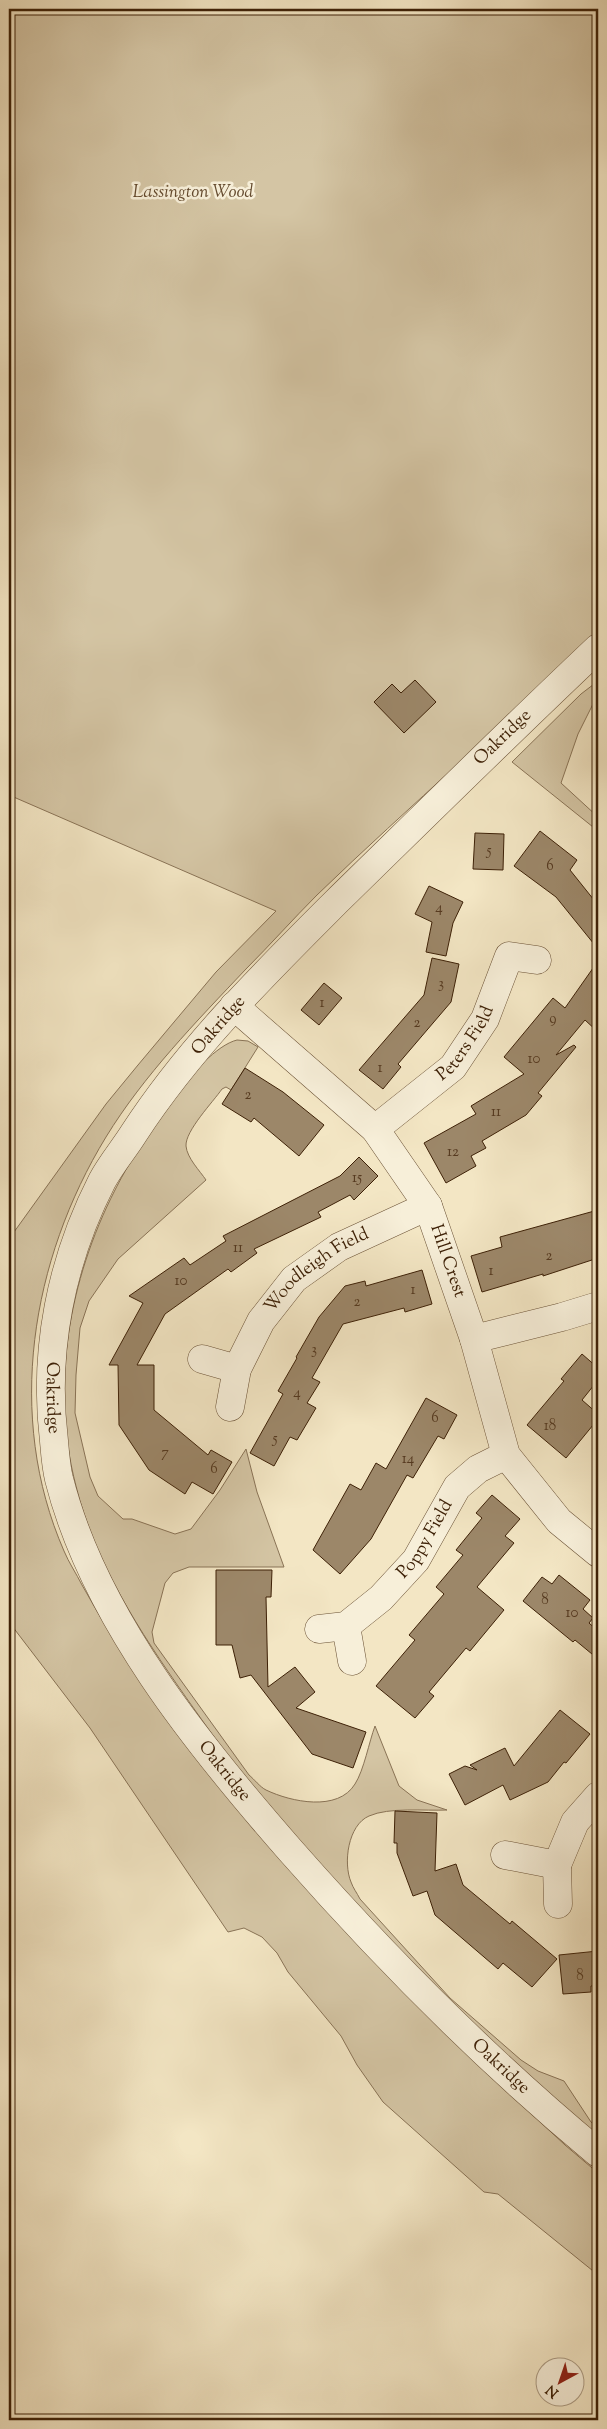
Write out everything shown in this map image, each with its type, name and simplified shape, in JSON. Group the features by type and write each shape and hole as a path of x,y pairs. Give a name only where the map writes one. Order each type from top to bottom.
{"street":[{"name":"Oakridge","path":"598,648 488,752 234,1006 160,1094 103,1180 67,1267 53,1336 50,1409 58,1476 80,1542 109,1608 160,1685 235,1787 359,1929 532,2098 598,2153"},
{"name":"Peters Field","path":"375,1129 453,1066 485,1020 509,956 537,960"},
{"name":"Hill Crest","path":"234,1006 375,1129 428,1206 474,1339 506,1455 560,1521 598,1553"},
{"name":"Woodleigh Field","path":"230,1407 237,1369 261,1321 294,1279 339,1247 428,1206"},
{"path":"474,1339 598,1306"},
{"path":"202,1359 237,1369"},
{"name":"Poppy Field","path":"346,1626 381,1598 416,1560 456,1487 478,1469 506,1455"},
{"path":"318,1629 346,1626 352,1661"},
{"path":"558,1904 557,1865 575,1822 598,1796"},
{"path":"505,1856 557,1865"}],"green space":[{"name":"Lassington Wood","path":"9,9 598,9 598,629 530,697 317,895 190,1029 137,1092 106,1137 80,1185 59,1235 44,1286 35,1340 32,1393 35,1447 46,1499 64,1551 135,1673 398,1985 450,2038 565,2145 598,2173 598,2275 498,2194 484,2192 383,2102 357,2065 341,2036 288,1972 277,1953 262,1937 244,1928 228,1932 90,1728 9,1622 9,1239 106,1104 216,972 276,911 9,795"},
{"path":"598,681 598,694 578,734 561,783 598,817 598,831 512,762 581,694"},
{"path":"237,1040 248,1041 258,1047 231,1090 226,1087 222,1089 200,1117 187,1140 187,1151 206,1180 118,1259 89,1301 80,1328 75,1413 90,1477 98,1496 123,1519 132,1519 175,1534 191,1529 220,1490 246,1449 257,1492 284,1567 189,1567 173,1573 165,1583 152,1632 154,1643 249,1775 264,1789 276,1794 301,1801 314,1802 337,1798 347,1793 355,1784 361,1771 375,1726 399,1786 417,1800 447,1810 387,1811 369,1816 362,1821 356,1827 349,1845 347,1865 354,1888 360,1899 450,1998 521,2060 538,2071 564,2081 591,2122 598,2128 598,2143 478,2037 449,2008 253,1789 185,1696 136,1622 107,1569 84,1515 68,1448 65,1372 68,1334 86,1260 99,1224 115,1190 151,1128 168,1104 204,1062 221,1048"}],"building":[{"path":"415,680 436,702 404,733 374,702 392,684 401,693"},
{"path":"540,831 577,860 570,870 598,905 598,949 556,897 514,866"},
{"path":"475,833 504,834 503,870 473,869"},
{"path":"429,886 463,902 453,923 446,956 426,952 432,922 415,914"},
{"path":"432,958 459,964 451,1002 398,1064 401,1067 383,1089 359,1070 424,995"},
{"path":"598,961 598,1032 585,1020 556,1055 574,1045 576,1047 538,1093 542,1096 526,1115 482,1141 486,1148 471,1156 476,1166 446,1183 424,1143 476,1114 471,1106 524,1074 504,1057 553,998 565,1008"},
{"path":"324,983 342,998 319,1025 301,1010"},
{"path":"245,1068 283,1092 324,1125 299,1156 254,1118 251,1122 222,1104"},
{"path":"359,1157 378,1176 354,1200 350,1195 318,1212 321,1217 254,1249 257,1253 231,1272 228,1269 165,1314 137,1365 154,1365 154,1410 208,1455 211,1450 232,1462 213,1494 192,1482 185,1494 149,1470 119,1425 118,1365 109,1365 143,1303 129,1296 184,1258 190,1265 226,1241 223,1236 340,1176"},
{"path":"598,1210 598,1258 543,1276 543,1274 482,1292 471,1256 502,1247 500,1237"},
{"path":"422,1270 432,1304 405,1312 404,1308 343,1324 312,1378 320,1382 307,1403 316,1408 297,1440 290,1437 274,1466 250,1453 283,1394 278,1391 296,1357 319,1317 345,1286 365,1281 366,1286"},
{"path":"582,1354 598,1368 598,1380 582,1400 598,1414 598,1419 566,1458 527,1425 564,1381 561,1379"},
{"path":"426,1398 457,1415 444,1439 438,1436 413,1478 407,1475 371,1539 340,1574 313,1550 350,1484 361,1490 376,1463 386,1469"},
{"path":"492,1495 520,1519 505,1536 514,1543 477,1587 504,1610 470,1651 466,1648 429,1692 434,1696 415,1718 376,1686 415,1640 409,1635 444,1594 436,1587 463,1555 456,1550 482,1518 476,1513"},
{"path":"216,1570 272,1570 271,1597 266,1597 268,1687 295,1667 315,1692 296,1708 366,1732 353,1768 312,1754 251,1675 240,1678 232,1645 216,1645"},
{"path":"559,1575 590,1600 583,1609 593,1618 589,1623 598,1631 598,1659 575,1640 573,1642 523,1601 542,1577 552,1584"},
{"path":"560,1710 590,1734 548,1782 510,1800 503,1785 465,1805 449,1774 465,1766 477,1770 470,1765 505,1748 514,1766"},
{"path":"395,1811 437,1813 435,1871 456,1864 463,1885 510,1924 512,1921 557,1959 532,1987 503,1963 498,1969 435,1915 427,1891 413,1896 397,1853 397,1843 394,1843"},
{"path":"598,1951 598,1985 591,1986 591,1992 563,1994 559,1955"}]}
